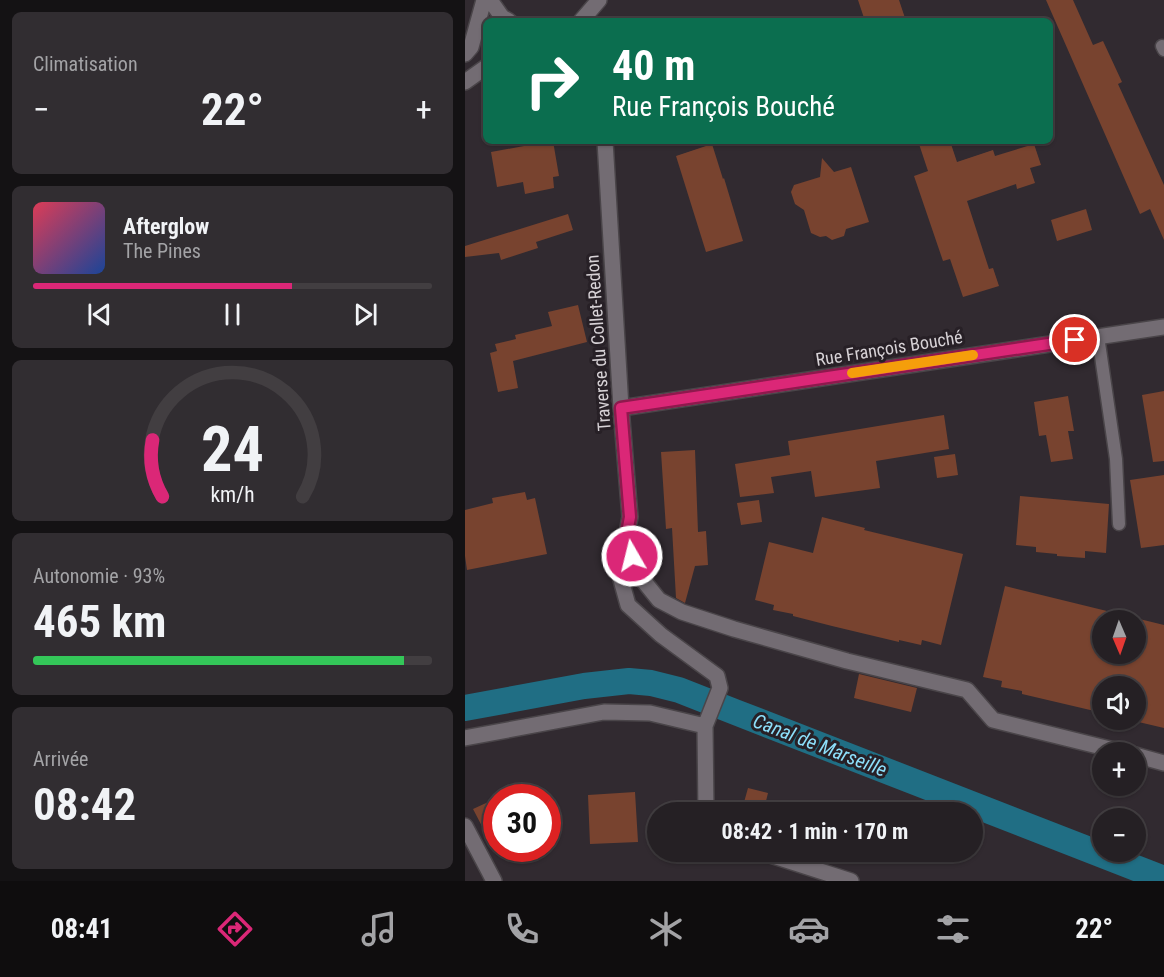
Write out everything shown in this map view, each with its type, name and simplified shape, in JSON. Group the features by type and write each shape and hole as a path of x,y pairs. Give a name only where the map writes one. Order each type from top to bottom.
{"street":[{"path":"465,54 471,46 484,0"},
{"path":"490,0 503,18"},
{"path":"584,18 601,1"},
{"path":"465,82 483,69"},
{"name":"Traverse du Collet-Redon","path":"605,144 630,517 626,538 615,550 628,605 661,635 717,676 720,688 705,726 706,802"},
{"name":"Rue François Bouché","path":"621,408 1164,327"},
{"path":"626,538 638,574 659,600 682,612 847,661 967,690 993,720 1092,745"},
{"path":"465,738 604,712 650,712 705,726"},
{"path":"1146,759 1164,763"},
{"path":"465,826 494,881"},
{"path":"792,862 851,881"}],"lane":[{"path":"1098,336 1116,459 1119,524"}],"building":[{"path":"858,0 899,0 905,18 864,18"},
{"path":"1046,0 1073,0 1093,45 1103,41 1122,82 1118,84 1164,185 1164,240 1150,209 1140,214"},
{"path":"524,144 554,144 559,176 553,177 554,188 525,194 523,182 497,187 491,152 524,146"},
{"path":"712,144 743,241 706,252 676,156"},
{"path":"919,144 951,144 957,162 993,150 995,156 1034,144 1041,165 1030,168 1035,183 1017,189 1016,184 967,201 989,269 993,268 999,286 963,297 950,259 943,261 914,176 928,171"},
{"path":"822,158 834,172 851,167 869,222 846,229 844,236 832,240 826,236 820,237 811,233 804,210 795,204 791,192 794,185 820,177"},
{"path":"1086,209 1092,230 1057,241 1051,220"},
{"path":"568,214 573,230 536,242 538,248 501,260 499,253 465,257 465,246"},
{"path":"578,305 587,342 513,361 518,388 498,392 490,353 497,351 495,344 516,339 515,335 552,326 548,312"},
{"path":"1164,391 1164,461 1153,462 1142,395"},
{"path":"1068,396 1074,431 1068,431 1073,459 1051,462 1046,435 1039,436 1034,402"},
{"path":"944,415 949,449 876,461 880,488 815,497 811,471 771,477 774,493 740,497 735,464 790,455 788,441"},
{"path":"695,450 698,532 706,531 708,565 695,566 685,603 676,598 672,528 666,529 661,452"},
{"path":"955,454 958,475 937,478 934,457"},
{"path":"1164,475 1164,545 1141,548 1130,480"},
{"path":"525,492 527,500 535,498 547,554 467,570 465,510 493,503 492,498"},
{"path":"1020,496 1109,504 1106,553 1085,551 1085,558 1057,556 1057,554 1036,552 1036,547 1016,545"},
{"path":"759,500 762,522 741,525 737,503"},
{"path":"822,517 865,528 864,530 963,554 941,645 922,640 921,645 899,640 899,642 832,626 773,610 774,605 755,600 769,542 813,553"},
{"path":"1005,586 1103,610 1092,610 1092,664 1146,664 1146,621 1164,625 1164,728 1146,724 1146,676 1092,676 1092,710 1022,694 1022,691 1001,687 1002,681 983,677"},
{"path":"859,674 917,688 911,712 854,698"},
{"path":"748,788 768,793 766,802 744,802"},
{"path":"635,792 638,842 590,844 588,795"},
{"path":"483,804 483,828 473,809"}],"waterway":[{"name":"Canal de Marseille","path":"465,708 584,686 629,681 651,683 679,690 1164,879"}],"slow traffic":[{"path":"852,373 973,355"}],"route":[{"path":"632,556 626,538 630,517 621,408 1075,340"}]}
